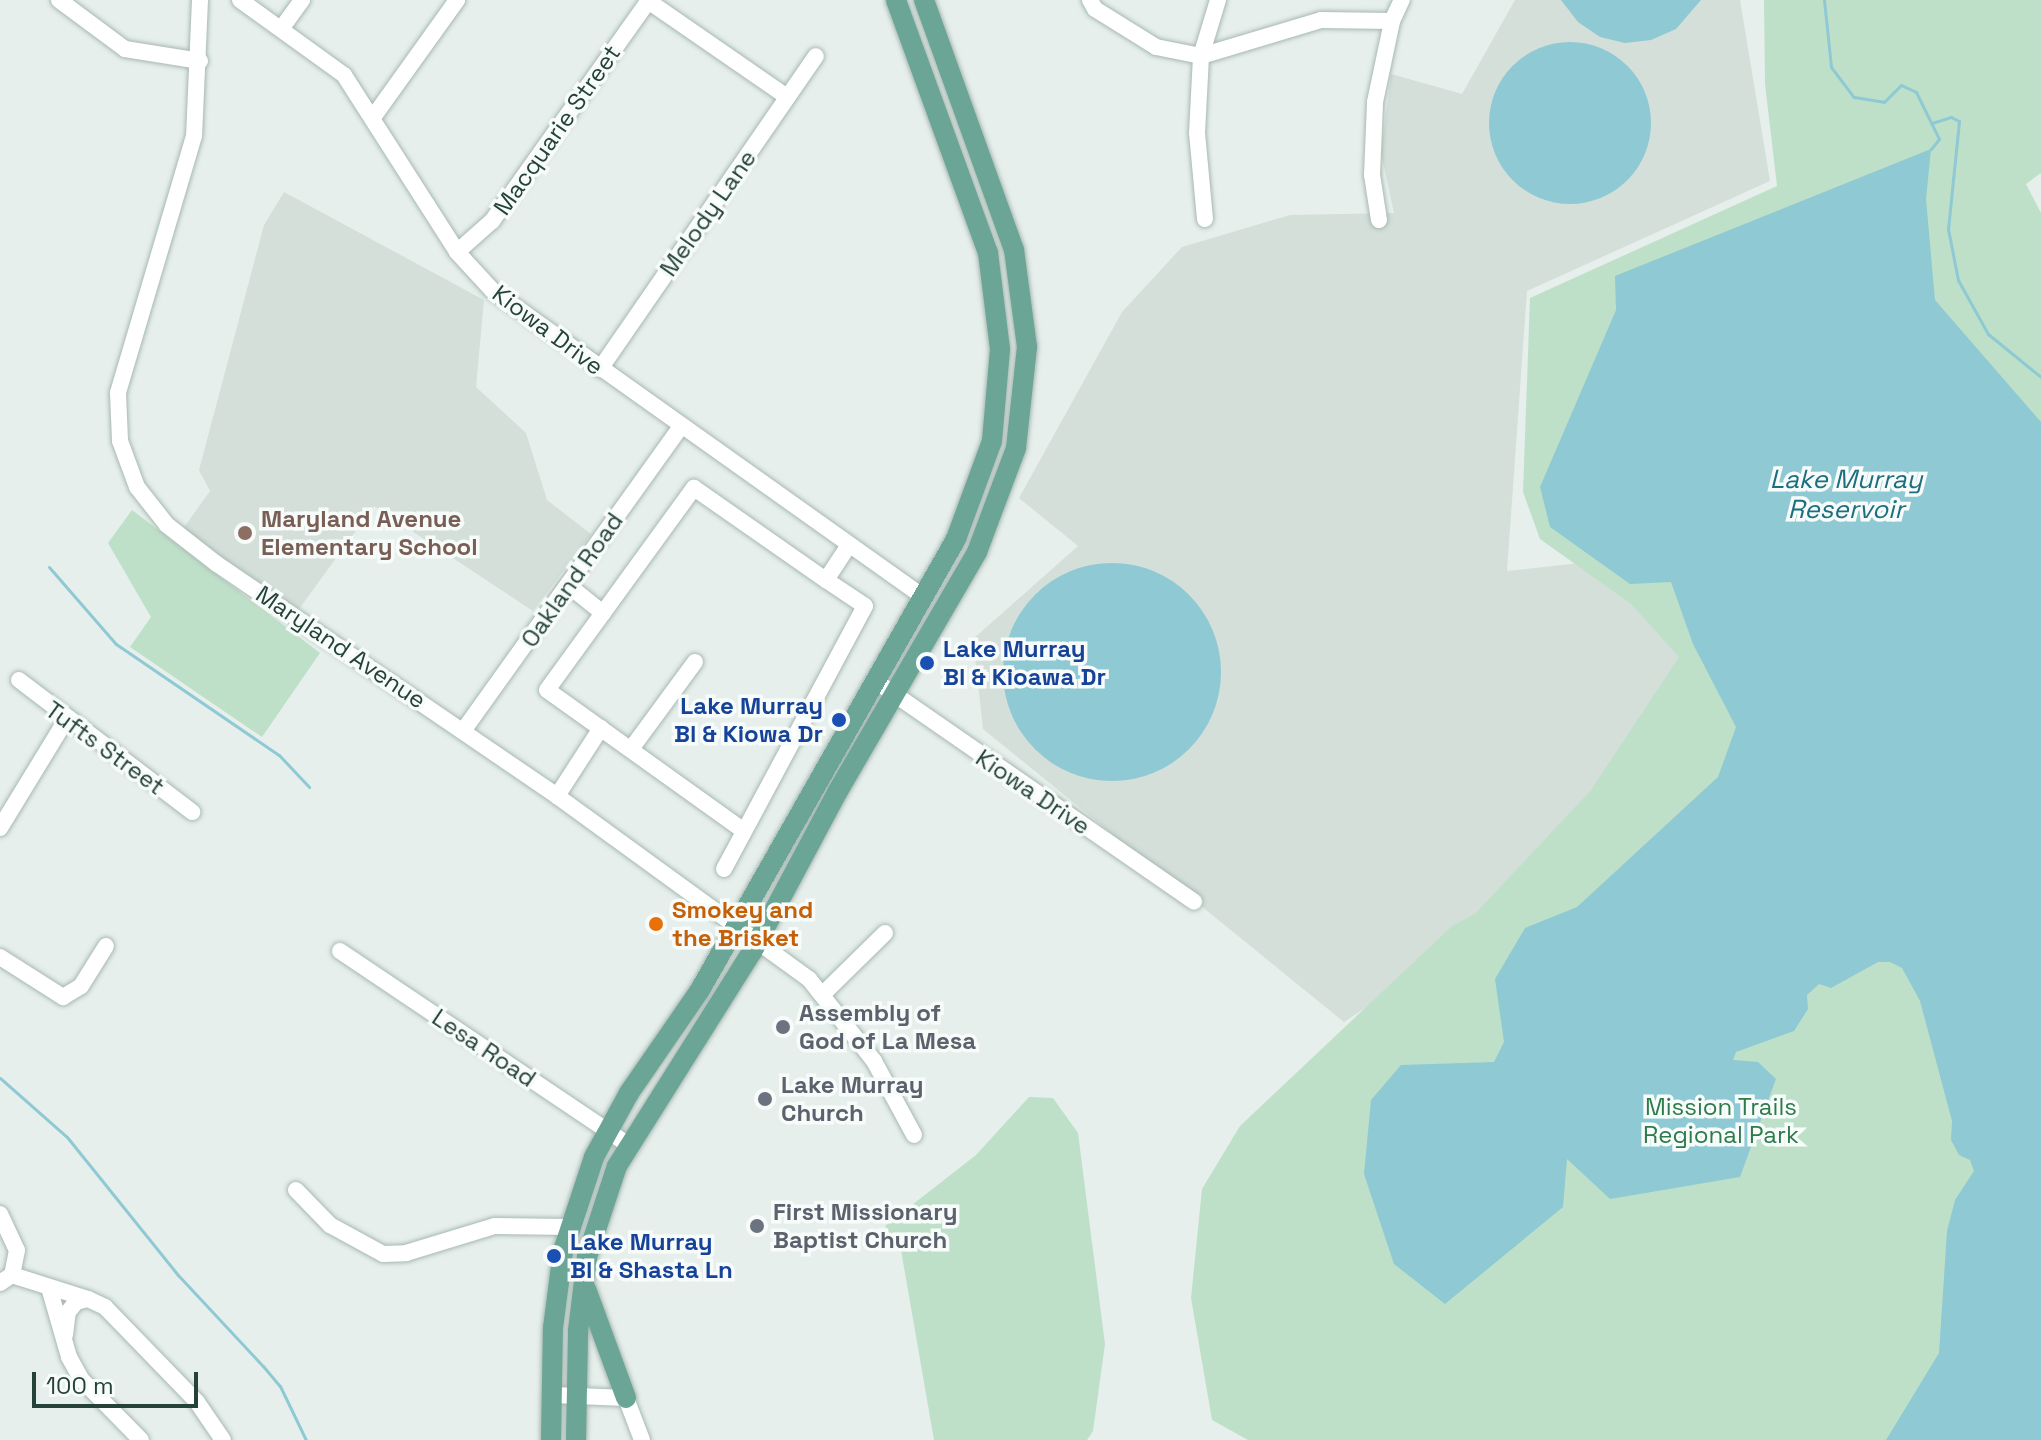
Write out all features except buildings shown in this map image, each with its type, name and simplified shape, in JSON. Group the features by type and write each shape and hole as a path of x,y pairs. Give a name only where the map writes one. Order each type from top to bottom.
{"main road":[{"path":"551,1440 553,1328 570,1227 608,1132 738,925 873,680 956,539 980,479 999,394 1000,349 988,253 974,205 896,0"},
{"path":"576,1440 584,1283 601,1210 629,1145 758,941 994,516 1016,448 1026,362 1014,250 924,0"},
{"path":"584,1283 626,1398"}],"street":[{"path":"59,0 125,49 200,61"},
{"name":"Maryland Avenue","path":"200,0 200,61 194,136 182,190 119,385 118,425 130,473 155,513 217,564 557,796 738,925 823,994 874,1061 914,1135"},
{"name":"Kiowa Drive","path":"240,0 344,75 374,116 457,252 520,313 922,596"},
{"path":"281,29 302,0"},
{"path":"374,116 457,0"},
{"path":"1090,0 1095,9 1156,47 1201,56 1321,20 1392,21"},
{"path":"1205,219 1197,133 1201,56 1218,0"},
{"path":"1379,220 1372,175 1375,102 1392,21 1402,0"},
{"path":"648,1 787,97"},
{"name":"Macquarie Street","path":"457,252 492,221 648,1"},
{"name":"Melody Lane","path":"600,369 816,56"},
{"name":"Oakland Road","path":"463,731 680,428"},
{"path":"724,869 865,606 694,488 547,690 744,831"},
{"path":"826,580 849,545"},
{"path":"568,585 603,613"},
{"path":"631,749 695,662"},
{"name":"Tufts Street","path":"19,680 66,720 192,812"},
{"name":"Kiowa Drive","path":"873,680 1194,902"},
{"path":"0,828 66,720"},
{"path":"557,796 601,728"},
{"path":"823,994 885,933"},
{"path":"0,957 63,997 81,986 106,946"},
{"name":"Lesa Road","path":"340,951 629,1145"},
{"path":"296,1190 330,1225 383,1254 406,1253 495,1226 570,1227"},
{"path":"0,1214 17,1250 6,1279 88,1299 121,1319 197,1402 223,1440"},
{"path":"50,1291 69,1357 82,1380 141,1440"},
{"path":"65,1335 70,1308 88,1299"},
{"path":"553,1395 626,1398 642,1440"}],"shaded area":[{"path":"1515,0 1740,0 1770,181 1527,291 1507,571 1580,563 1646,608 1690,672 1485,929 1344,1022 983,729 973,639 1078,546 1019,498 1122,312 1182,247 1290,215 1394,213 1381,153 1391,74 1462,94"},
{"path":"284,192 484,300 476,387 526,433 547,500 591,534 533,611 374,506 299,609 182,530 210,491 199,470 264,225"}],"green space":[{"name":"Mission Trails Regional Park","path":"1764,0 2041,0 2041,173 2026,184 2041,213 2041,1440 1248,1440 1212,1420 1191,1298 1202,1189 1240,1126 1452,926 1475,914 1591,790 1679,657 1631,604 1540,539 1523,492 1530,298 1777,186 1765,84"},
{"path":"132,510 320,653 262,737 130,647 151,617 108,543"},
{"path":"1029,1097 1053,1098 1078,1133 1105,1344 1093,1431 1087,1440 934,1440 901,1250 885,1226 976,1155"}],"water":[{"path":"1561,0 1701,0 1676,29 1651,40 1625,43 1600,37 1578,22"},
{"path":"1570,42 1601,48 1628,65 1645,92 1651,123 1645,154 1628,181 1601,198 1570,204 1539,198 1512,181 1495,154 1489,123 1495,92 1512,65 1539,48"},
{"name":"Lake Murray Reservoir","path":"1931,149 1926,199 1935,300 2041,422 2041,1440 1886,1440 1939,1353 1947,1231 1955,1200 1974,1171 1970,1160 1959,1155 1951,1140 1952,1121 1920,1001 1902,968 1890,962 1878,962 1831,988 1819,984 1807,995 1808,1009 1794,1031 1736,1052 1733,1060 1758,1062 1776,1079 1740,1177 1610,1199 1567,1159 1563,1207 1445,1304 1394,1264 1364,1174 1371,1100 1401,1065 1494,1062 1504,1042 1495,979 1525,928 1577,907 1718,777 1736,727 1693,644 1671,582 1630,584 1550,527 1540,487 1616,310 1615,276"},
{"path":"1112,563 1154,571 1173,581 1189,595 1203,611 1213,630 1221,672 1213,714 1203,733 1189,749 1173,763 1154,773 1112,781 1070,773 1051,763 1035,749 1021,733 1011,714 1003,672 1011,630 1021,611 1035,595 1051,581 1070,571"}],"waterway":[{"path":"1824,0 1831,67 1854,97 1884,102 1901,85 1916,92 1939,139 1931,149"},
{"path":"1932,123 1951,117 1959,121 1948,229 1958,280 1988,334 2041,377"},
{"path":"49,567 116,644 279,755 309,787"},
{"path":"0,1078 67,1137 178,1275 280,1386 306,1440"}],"place":[{"name":"Maryland Avenue Elementary School","path":"245,533"},
{"name":"Lake Murray Bl & Kioawa Dr","path":"927,663"},
{"name":"Lake Murray Bl & Kiowa Dr","path":"839,720"},
{"name":"Smokey and the Brisket","path":"656,924"},
{"name":"Assembly of God of La Mesa","path":"783,1027"},
{"name":"Lake Murray Church","path":"765,1099"},
{"name":"First Missionary Baptist Church","path":"757,1226"},
{"name":"Lake Murray Bl & Shasta Ln","path":"554,1256"}]}
